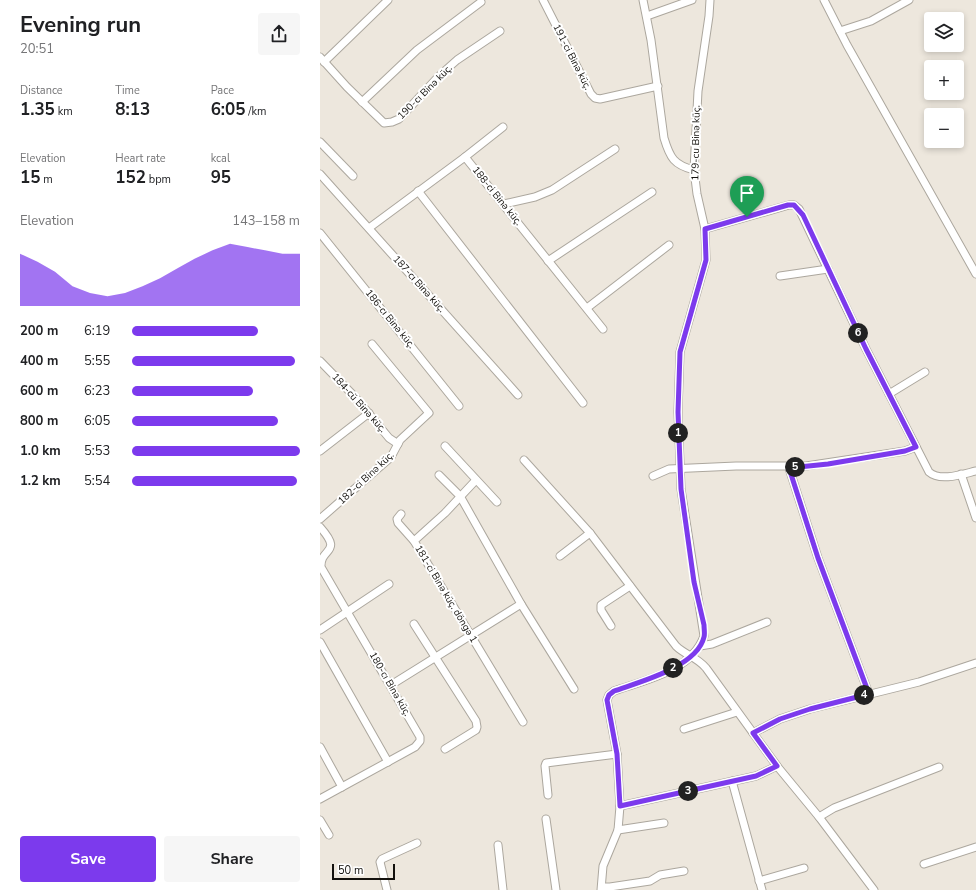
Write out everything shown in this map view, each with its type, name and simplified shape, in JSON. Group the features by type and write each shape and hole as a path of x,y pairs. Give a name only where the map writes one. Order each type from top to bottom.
{"street":[{"path":"322,60 388,0"},
{"name":"191-ci Binə küç.","path":"543,0 591,94 595,98 600,99 658,86"},
{"path":"643,0 658,86 664,138 667,148 677,164 694,170"},
{"path":"646,16 692,0"},
{"name":"179-cu Binə küç.","path":"700,646 704,636 704,625 689,551 680,469 678,361 706,260 705,229 697,194 694,170 698,91 710,0"},
{"path":"824,0 840,32 976,274"},
{"path":"840,32 871,21 910,0"},
{"path":"362,102 417,50 481,2"},
{"name":"190-cı Binə küç.","path":"322,60 384,123 392,122 399,119 439,76 457,60 500,31"},
{"path":"465,157 503,127"},
{"path":"320,142 353,176"},
{"path":"504,204 535,197 552,190 615,149"},
{"name":"188-ci Binə küç.","path":"368,228 465,157 603,329"},
{"name":"187-cı Binə küç.","path":"320,174 518,395"},
{"path":"418,191 583,403"},
{"path":"548,261 652,192"},
{"path":"705,229 788,205 794,205 803,215 889,394 916,447 933,475 946,476 976,471"},
{"name":"186-cı Binə küç.","path":"320,233 459,406"},
{"path":"587,308 669,245"},
{"path":"780,276 828,269"},
{"name":"182-ci Binə küç.","path":"320,519 391,457 398,444 406,434 428,416 429,413 372,344"},
{"name":"184-cü Binə küç.","path":"320,361 369,413 389,438 398,444"},
{"path":"889,394 925,372"},
{"path":"320,451 369,413"},
{"path":"445,446 497,502"},
{"path":"653,476 669,469 736,466 789,468 828,464 905,451 916,447"},
{"path":"524,460 590,533 676,646 691,656 697,658 706,668 777,766 820,817 874,890"},
{"path":"789,468 818,558 869,694"},
{"path":"961,474 976,518"},
{"path":"439,475 460,496 521,604 574,689"},
{"name":"181-ci Binə küç. döngə 1","path":"476,480 414,541 523,722"},
{"path":"401,514 397,519 398,523 414,541"},
{"name":"180-cı Binə küç.","path":"320,527 328,536 331,543 330,547 321,559 321,567 420,737 420,741 415,747 320,799"},
{"path":"560,556 590,533"},
{"path":"320,630 348,613 389,584"},
{"path":"611,626 601,610 601,605 630,586"},
{"path":"391,685 521,604"},
{"path":"684,871 660,875 650,881 602,888 603,866 618,830 620,806 617,754 607,700 609,695 676,667 691,656 700,646 712,644 767,622"},
{"path":"414,624 476,721 476,730 445,749"},
{"path":"320,642 388,762"},
{"path":"753,733 780,719 810,709 919,682 976,663"},
{"path":"684,729 737,712"},
{"path":"320,747 342,787"},
{"path":"548,795 546,763 617,754"},
{"path":"620,806 756,776 777,766"},
{"path":"820,817 834,808 939,767"},
{"path":"732,781 762,890"},
{"path":"546,819 556,890"},
{"path":"320,820 329,835"},
{"path":"618,830 664,823"},
{"path":"387,890 380,862 382,859 417,843"},
{"path":"498,845 502,890"},
{"path":"924,864 976,847"},
{"path":"759,881 804,868"}],"route":[{"path":"788,205 794,205 799,209 866,349 916,447 905,451 828,464 789,468 818,558 869,694 810,709 780,719 753,733 777,766 768,772 756,776 620,806 617,754 607,706 609,695 614,691 676,667 691,656 700,646 704,636 704,625 694,582 681,489 678,361 706,260 707,250 705,229 747,217 788,205"}]}
